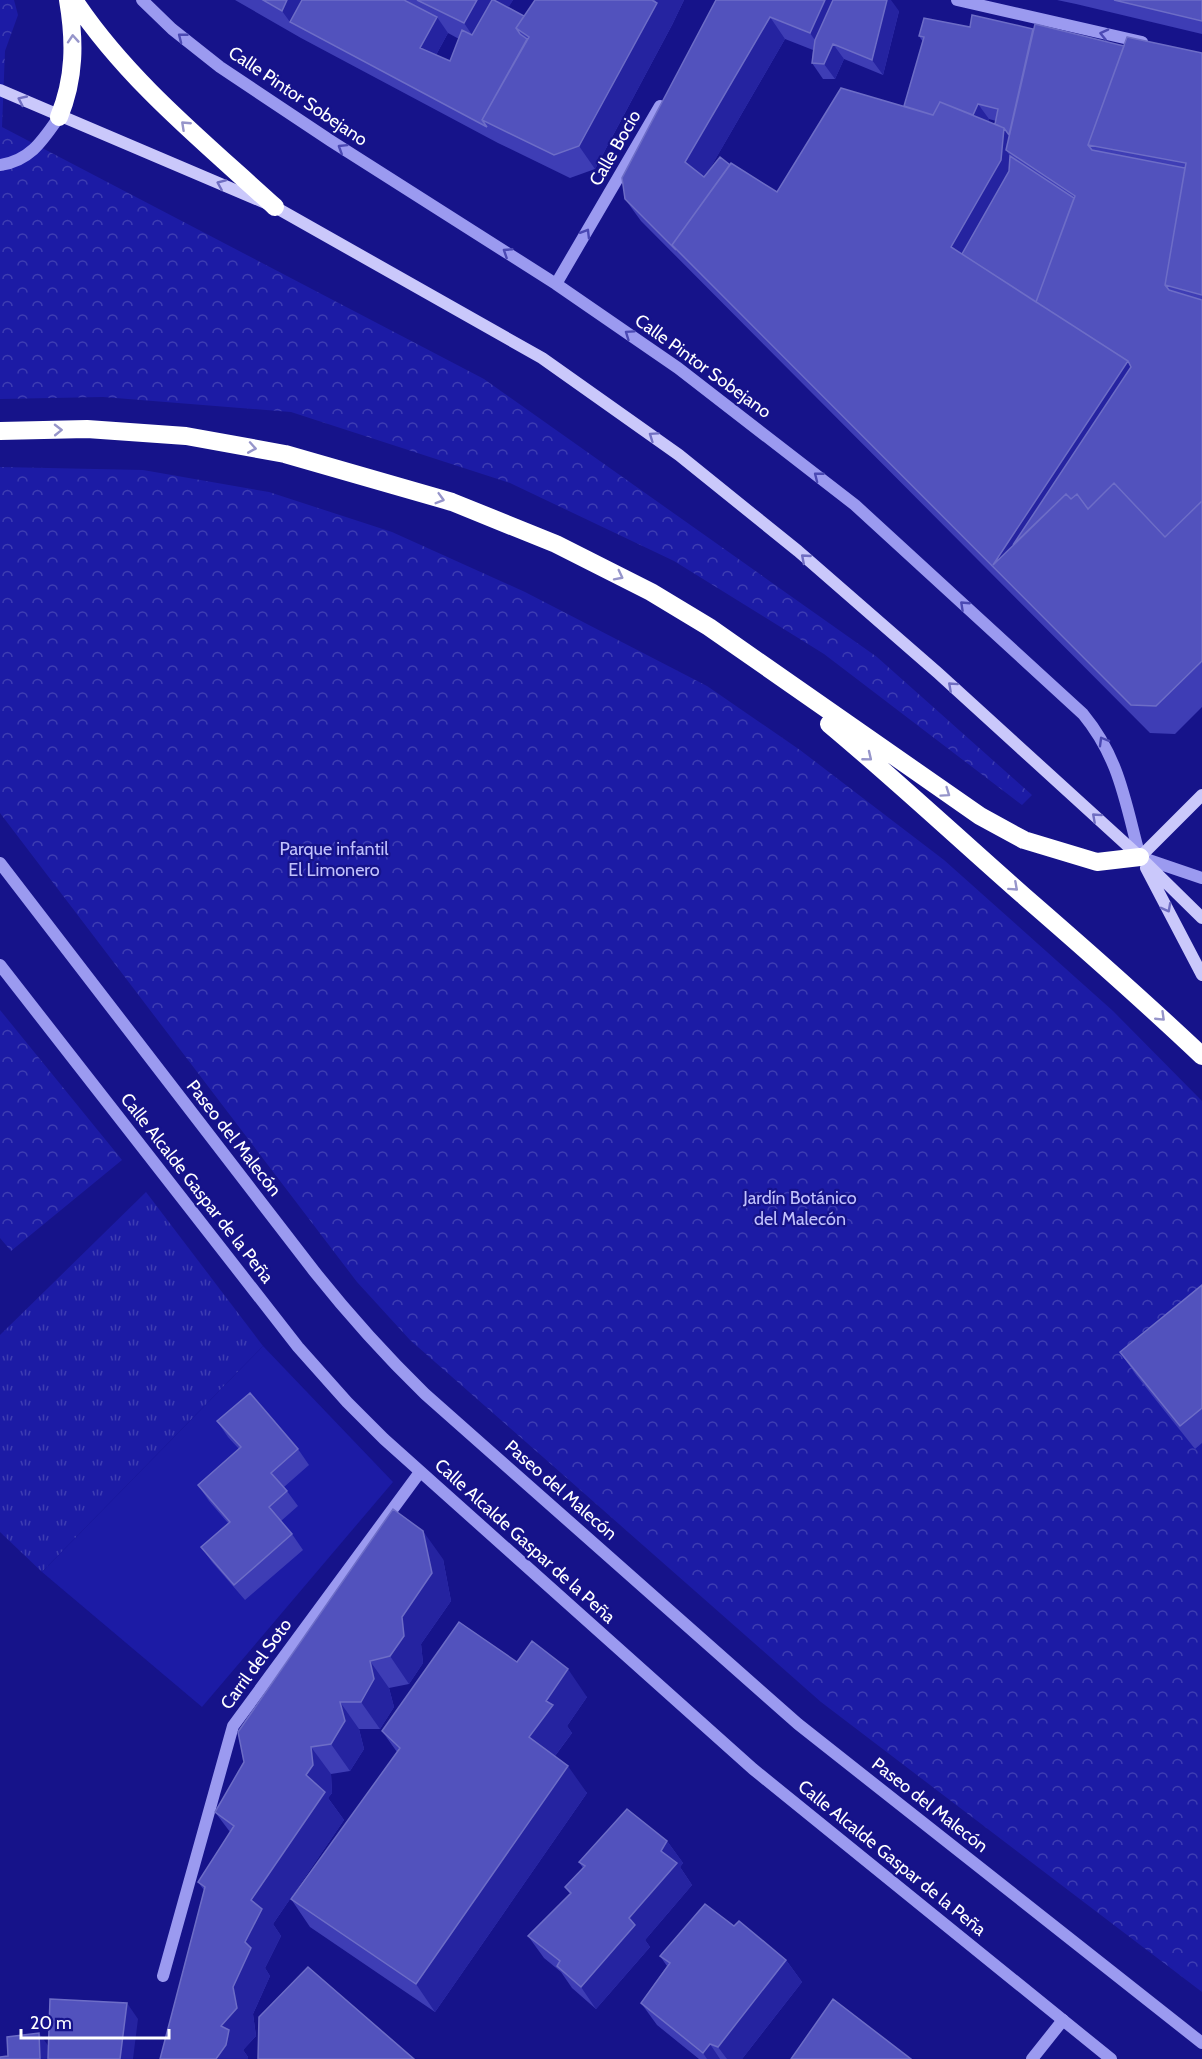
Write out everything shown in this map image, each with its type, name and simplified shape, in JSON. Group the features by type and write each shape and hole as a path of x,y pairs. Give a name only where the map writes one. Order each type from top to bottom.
{"highway":[{"path":"59,117 67,97 73,51 68,0"},
{"path":"74,0 99,38 160,101 275,207"},
{"path":"0,431 87,429 186,436 285,454 452,502 556,544 651,592 709,627 905,764 998,826 1024,840 1097,862 1140,856"},
{"path":"709,627 888,773 1025,897 1119,977 1202,1056"}],"main road":[{"path":"0,90 275,207 542,358 679,455 798,551 912,650 1140,856 1202,795"},
{"name":"Calle Pintor Sobejano","path":"1140,856 1202,918"},
{"name":"Calle Pintor Sobejano","path":"1140,856 1202,975"}],"street":[{"name":"Calle Pintor Sobejano","path":"142,0 172,29 220,67 331,141 556,284 678,368 855,505 1083,714 1100,735 1115,763 1140,856"},
{"path":"957,0 1155,45"},
{"name":"Calle Bocio","path":"556,284 669,92"},
{"path":"0,165 14,163 28,155 43,140 59,117"},
{"path":"1140,856 1202,878"},
{"name":"Paseo del Malecón","path":"0,863 326,1286 386,1356 425,1394 798,1725 1202,2043"},
{"name":"Calle Alcalde Gaspar de la Peña","path":"0,965 298,1347 346,1402 420,1472 753,1769 1111,2059"},
{"name":"Carril del Soto","path":"163,1976 233,1726 420,1472"},
{"path":"1032,2059 1063,2020"}],"green space":[{"path":"0,0 14,0 18,15 5,51 2,127 484,379 877,657 1032,795 1022,805 824,654 674,561 510,483 291,412 103,397 0,399"},
{"name":"Jardín Botánico del Malecón","path":"0,467 143,470 269,492 392,532 525,592 707,686 800,750 944,860 1113,1011 1202,1101 1202,1992 821,1702 410,1340 357,1282 0,813"},
{"path":"0,1010 122,1160 11,1251 0,1238"},
{"path":"146,1192 263,1346 42,1572 0,1532 0,1335"},
{"path":"263,1346 393,1482 202,1707 42,1572"}],"building":[{"path":"263,0 287,0 282,11"},
{"path":"302,0 404,0 437,17 420,48 450,61 462,30 472,35 492,0 524,16 516,28 527,39 482,120 487,127 290,22"},
{"path":"417,0 477,0 464,23"},
{"path":"535,0 652,0 657,3 579,146 554,155 482,120 529,37 516,28"},
{"path":"716,0 825,0 810,33 770,17 685,162 704,177 720,157 730,165 672,245 676,250 625,199 622,178"},
{"path":"833,0 887,0 872,60 833,44 824,64 812,63 815,40"},
{"path":"1114,0 1202,0 1202,21"},
{"path":"972,15 1033,29 1009,135 1004,128 995,124 998,109 978,104 973,115 940,102 933,115 904,106 924,37 919,36 924,18 970,27"},
{"path":"1035,24 1124,46 1088,145 1092,150 1185,168 1165,285 1169,290 1202,300 1202,501 1165,537 1114,483 1088,509 1077,494 1071,499 1066,494 1013,545 1131,367 1128,361 1036,302 1075,196 1006,150"},
{"path":"1127,37 1202,53 1202,295 1165,285 1186,163 1088,145"},
{"path":"841,88 933,115 940,102 1004,128 1001,160 951,247 1128,361 993,565 1066,494 1071,499 1077,494 1088,509 1114,483 1165,537 1202,501 1202,661 1156,706 1131,705 672,245 731,163 777,192"},
{"path":"1010,156 1074,198 1036,302 962,254 1009,171"},
{"path":"1202,1285 1202,1408 1180,1426 1120,1352"},
{"path":"250,1393 298,1449 271,1473 287,1491 269,1507 292,1534 234,1585 201,1547 230,1522 198,1485 241,1447 217,1421"},
{"path":"393,1509 423,1531 432,1573 402,1617 404,1636 390,1656 370,1661 374,1679 361,1702 340,1702 345,1721 331,1744 311,1747 313,1765 306,1775 325,1792 251,1900 262,1909 245,1942 251,1948 233,1987 237,2008 221,2026 229,2030 226,2045 216,2059 160,2059 205,1887 198,1882 234,1826 215,1812 244,1762 238,1732"},
{"path":"459,1622 517,1662 532,1641 568,1669 546,1701 553,1705 529,1737 568,1766 416,1984 291,1899 400,1748 382,1731"},
{"path":"627,1809 667,1841 661,1851 677,1863 629,1918 635,1925 581,1987 557,1966 560,1961 528,1936 571,1893 565,1887 585,1866 579,1862"},
{"path":"705,1904 734,1926 739,1921 786,1960 718,2047 710,2044 703,2053 641,2003 670,1963 660,1956"},
{"path":"308,1967 414,2059 258,2059 259,2017"},
{"path":"50,1999 127,2003 120,2059 48,2059"},
{"path":"833,1999 911,2059 791,2059"},
{"path":"39,2033 40,2059 0,2059 0,2057 8,2056 7,2037"}],"park label":[{"name":"Parque infantil El Limonero","path":"334,859"}]}
